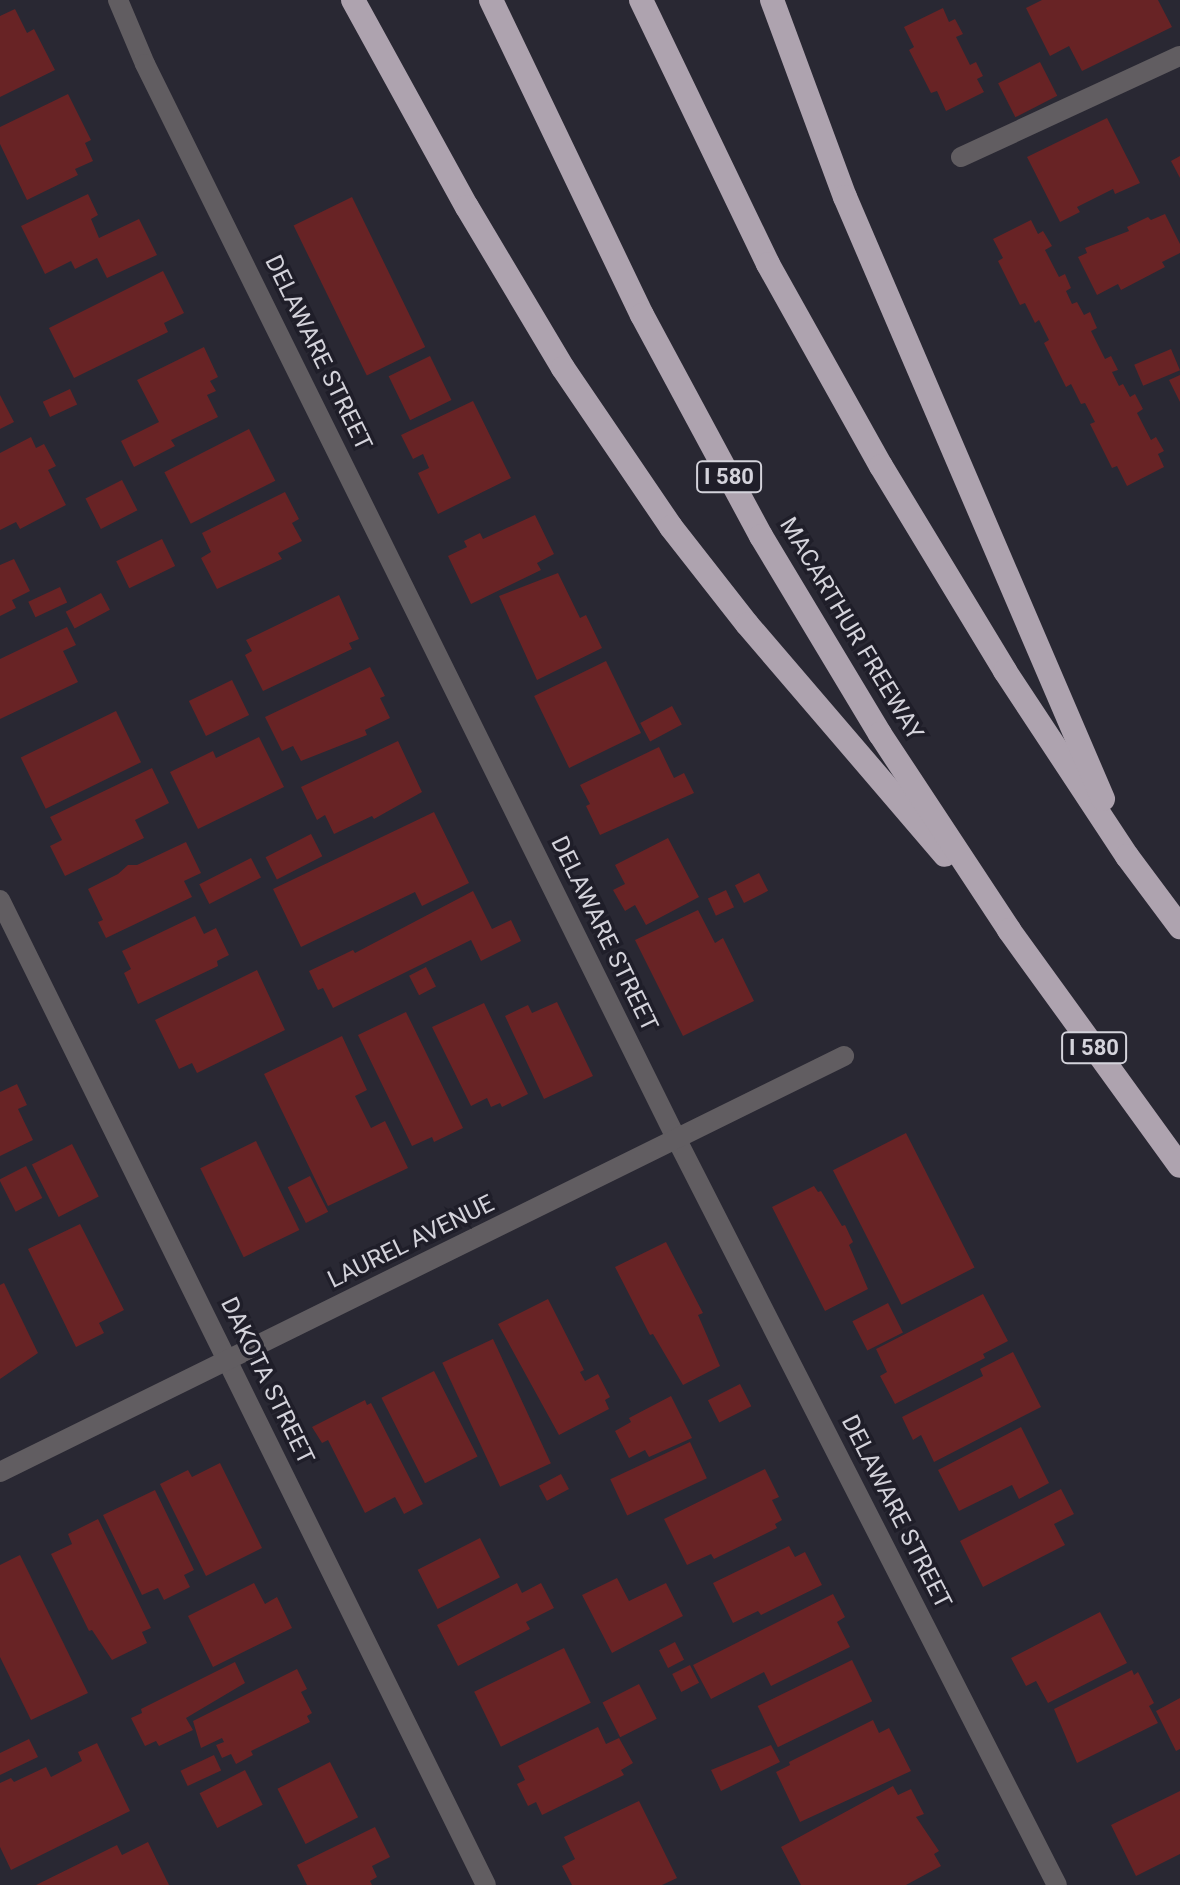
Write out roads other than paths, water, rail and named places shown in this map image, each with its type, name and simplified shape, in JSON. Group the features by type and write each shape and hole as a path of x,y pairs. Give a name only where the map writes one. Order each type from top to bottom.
{"highway":[{"path":"353,0 467,207 563,368 671,527 747,624 1009,930"},
{"name":"MACARTHUR FREEWAY","path":"491,0 642,315 761,536 880,734 1009,930 1180,1166"},
{"path":"641,0 768,264 881,466 1005,671 1127,856 1180,927"},
{"path":"772,0 845,197 1127,856"}],"street":[{"name":"DELAWARE STREET","path":"118,0 145,64 677,1140 1057,1885"},
{"path":"961,157 1180,56"},
{"name":"DAKOTA STREET","path":"0,900 486,1885"},
{"name":"LAUREL AVENUE","path":"0,1472 844,1056"}]}
